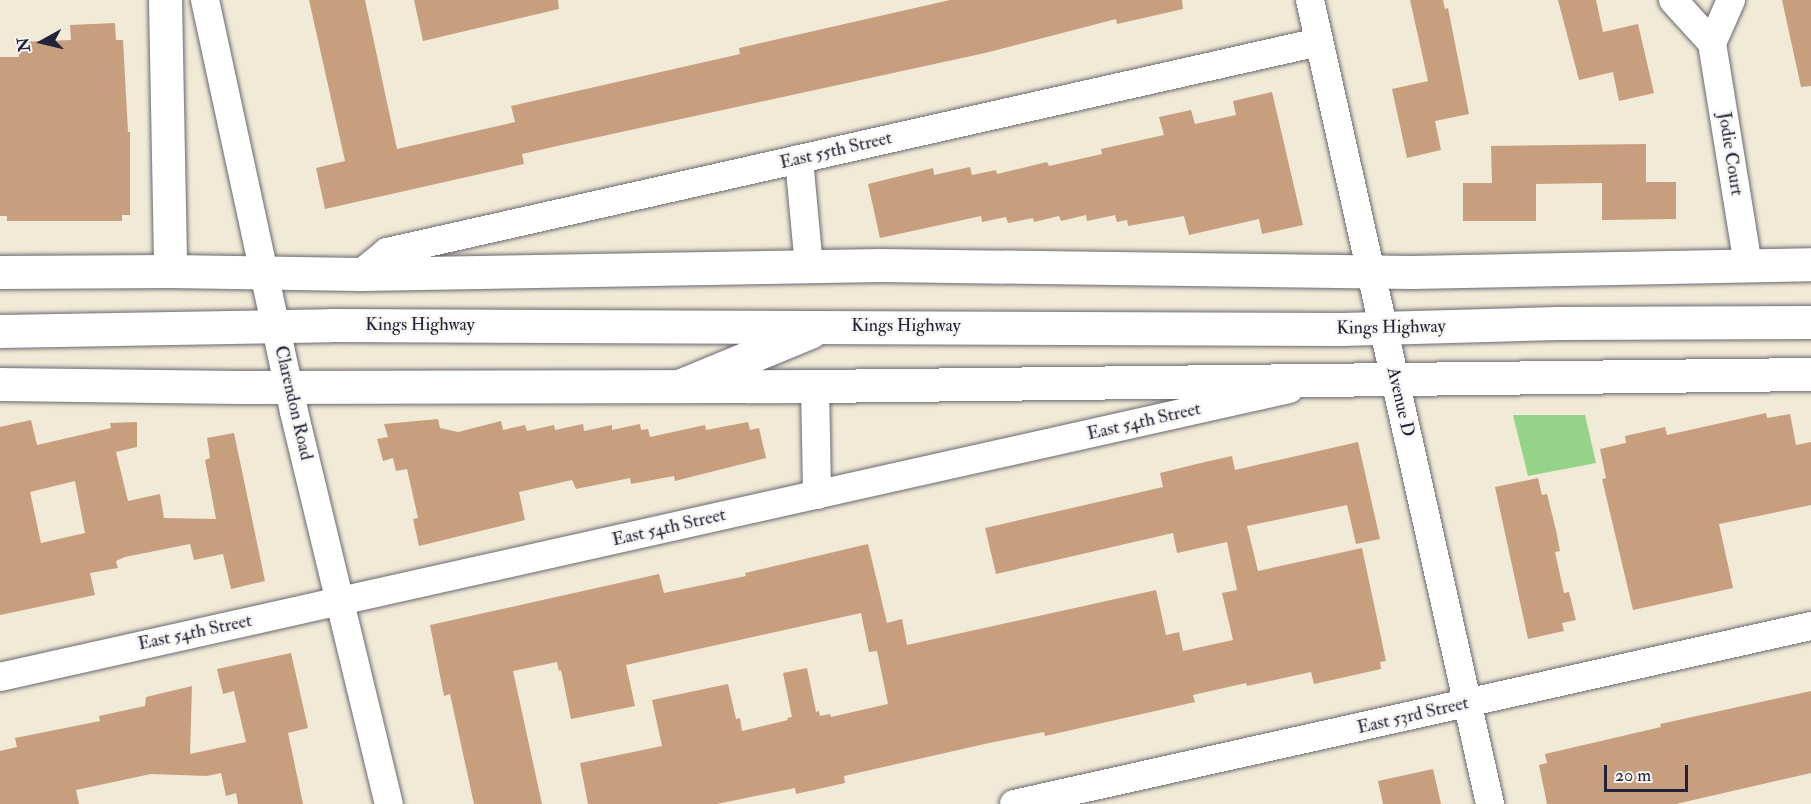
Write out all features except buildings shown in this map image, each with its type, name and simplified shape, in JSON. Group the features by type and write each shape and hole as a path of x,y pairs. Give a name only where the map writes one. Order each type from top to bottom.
{"street":[{"path":"165,0 170,271"},
{"name":"Clarendon Road","path":"205,0 289,386 389,804"},
{"name":"Avenue D","path":"1310,0 1490,804"},
{"path":"1673,0 1712,43 1731,0"},
{"name":"East 55th Street","path":"360,273 387,252 1319,42"},
{"name":"Jodie Court","path":"1712,43 1748,266"},
{"path":"799,159 809,266"},
{"path":"0,272 170,271 265,274 881,265 1370,272 1811,264"},
{"name":"Kings Highway","path":"0,331 276,325 1384,329 1557,323 1811,322"},
{"path":"679,386 826,326"},
{"path":"0,384 815,386 1811,374"},
{"name":"East 54th Street","path":"0,677 1339,378"},
{"path":"815,386 817,495"},
{"name":"East 53rd Street","path":"1014,804 1811,626"}],"green space":[{"path":"1513,415 1585,415 1596,463 1528,476"}]}
